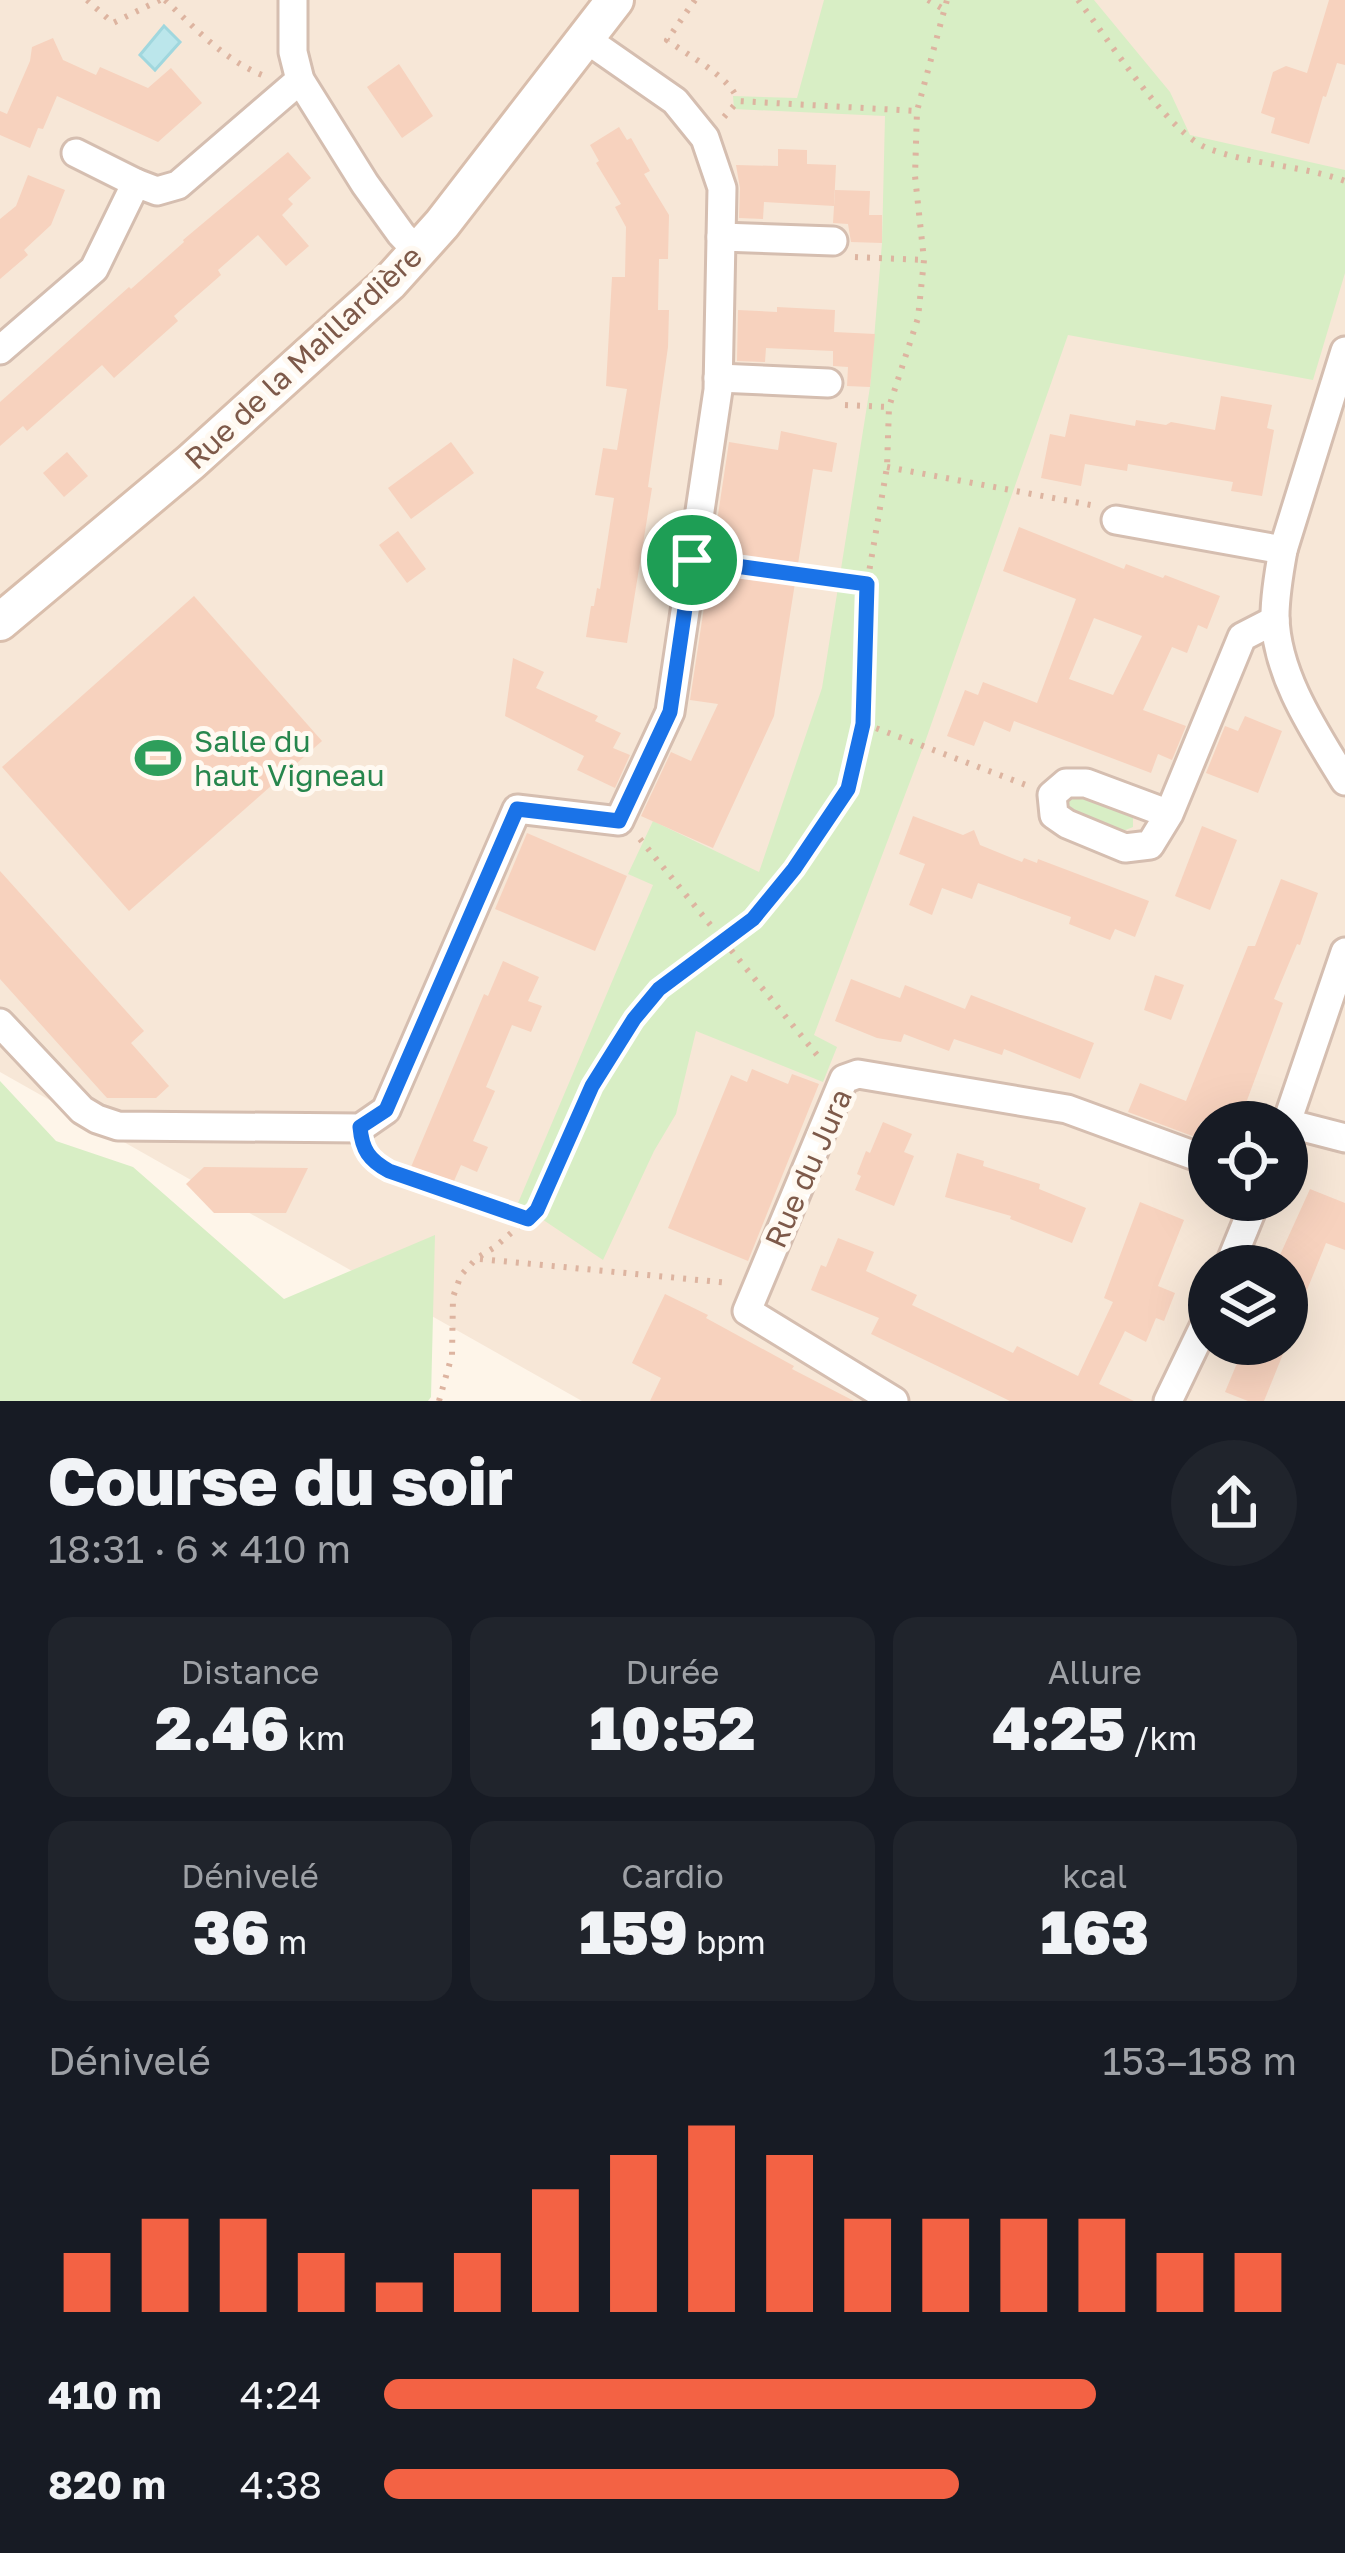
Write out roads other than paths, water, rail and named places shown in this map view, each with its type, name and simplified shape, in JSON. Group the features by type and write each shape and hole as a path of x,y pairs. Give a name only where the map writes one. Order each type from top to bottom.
{"street":[{"path":"293,0 292,86 418,252"},
{"name":"Rue de la Maillardière","path":"2,618 191,462 389,283 615,0"},
{"path":"0,1023 82,1110 118,1126 360,1127 386,1110 517,809 619,821 670,712 718,378 722,188 705,138 675,101 586,39"},
{"path":"76,154 157,191 178,185 292,86"},
{"path":"0,350 94,269 136,183"},
{"path":"721,237 833,241"},
{"path":"1345,351 1283,550 1275,620 1291,683 1345,781"},
{"path":"718,378 828,383"},
{"path":"1116,520 1283,550"},
{"path":"1168,814 1085,782 1066,783 1052,795 1054,815 1067,824 1125,848 1150,845 1168,814 1242,637 1275,620"},
{"path":"1294,1101 1345,952"},
{"name":"Rue du Jura","path":"894,1401 747,1311 844,1079 858,1074 1067,1109 1188,1153"},
{"path":"1308,1128 1345,1138"},
{"path":"1168,1401 1188,1360"}],"water":[{"path":"164,26 180,42 155,70 140,55"}],"place":[{"name":"Salle du haut Vigneau","path":"158,758"}]}
